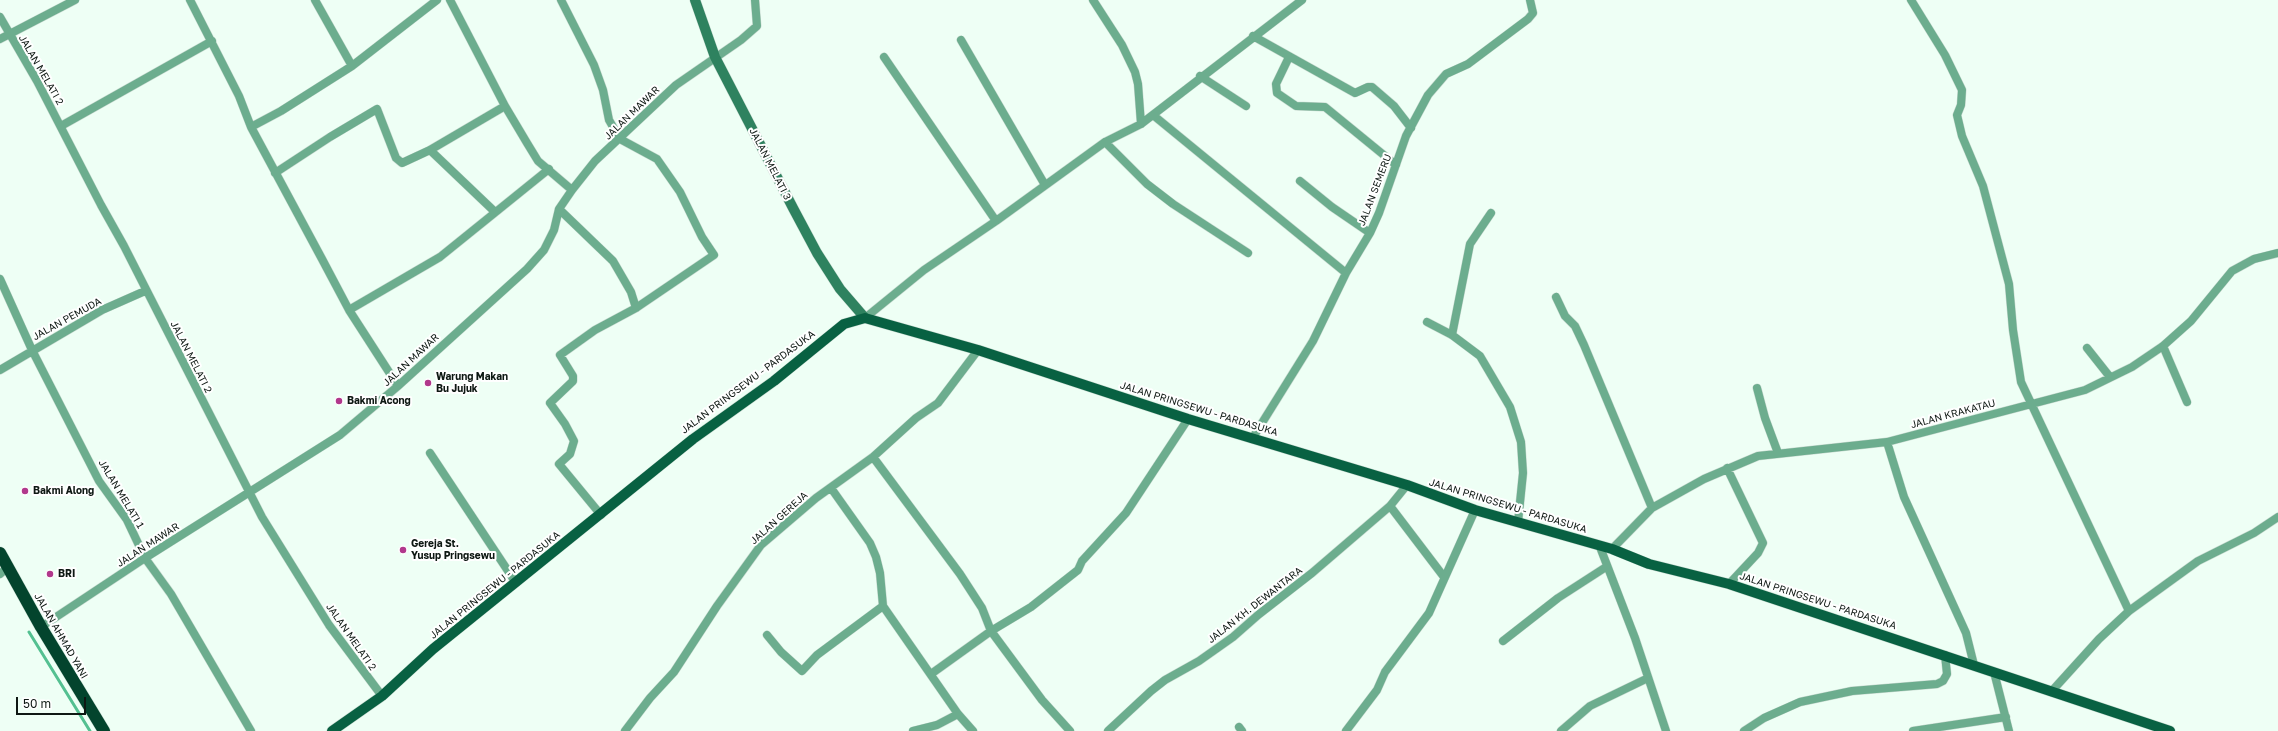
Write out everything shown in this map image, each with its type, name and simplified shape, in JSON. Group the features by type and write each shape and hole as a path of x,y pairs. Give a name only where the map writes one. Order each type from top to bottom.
{"highway":[{"name":"JALAN AHMAD YANI","path":"0,553 4,570 41,627 104,731"}],"main road":[{"name":"JALAN PRINGSEWU - PARDASUKA","path":"332,731 382,696 433,649 516,584 693,439 774,381 844,324 865,318 978,350 1188,419 1407,485 1475,510 1600,547 1612,549 1649,564 1729,584 2170,731"}],"street":[{"path":"0,39 68,5 75,0"},
{"path":"190,0 212,41 239,96 251,127 275,173 349,310 398,386"},
{"path":"315,0 352,66"},
{"path":"251,127 281,111 352,66 437,0"},
{"path":"450,0 505,106 538,160 572,190"},
{"path":"561,0 594,65 603,90 609,120 620,139 657,159 680,192 702,237 714,255 636,308 595,330 560,356 573,376 573,380 550,403 565,424 574,441 570,454 559,464 601,514"},
{"name":"JALAN MELATI 3","path":"695,0 715,57 817,253 840,289 865,318"},
{"name":"JALAN MAWAR","path":"41,627 145,558 340,435 398,386 540,255 554,230 559,209 595,161 676,85 741,40 757,26 755,0"},
{"path":"1093,0 1122,45 1135,72 1138,84 1140,124"},
{"path":"865,318 924,270 996,221 1105,142 1140,124 1200,76 1302,0"},
{"name":"JALAN SEMERU","path":"1252,439 1313,341 1346,273 1370,233 1406,136 1428,95 1446,74 1468,64 1528,19 1533,13 1530,0"},
{"path":"1911,0 1945,55 1962,90 1961,105 1957,115 1962,136 1983,186 2009,284 2017,360 2021,382 2129,611"},
{"name":"JALAN MELATI 2","path":"0,17 8,34 61,126 262,517 329,625 382,696"},
{"path":"1253,36 1356,93 1368,87 1372,87 1394,106 1411,128"},
{"path":"961,40 1046,185"},
{"path":"61,126 212,41"},
{"path":"1289,56 1276,84 1277,93 1296,106 1325,107 1396,164"},
{"path":"884,57 996,221"},
{"path":"1200,76 1246,106"},
{"path":"275,173 330,137 377,109 396,158 402,163 430,150 505,106"},
{"path":"1152,115 1346,273"},
{"path":"1105,142 1147,184 1173,204 1248,253"},
{"path":"430,150 495,212"},
{"path":"349,310 440,257 550,169"},
{"path":"1300,181 1332,207 1370,233"},
{"path":"559,209 613,261 631,292 636,308"},
{"path":"1452,335 1470,244 1491,213"},
{"name":"JALAN KRAKATAU","path":"1612,549 1652,508 1680,491 1727,468 1758,456 1887,442 2085,390 2132,368 2163,346 2191,321 2232,271 2254,259 2278,253"},
{"name":"JALAN MELATI 1","path":"0,279 32,350 99,481 127,520 145,558 171,594 251,731"},
{"name":"JALAN PEMUDA","path":"0,370 102,310 145,290"},
{"path":"1556,297 1565,316 1575,326 1584,345 1652,508"},
{"path":"1427,322 1452,335 1480,356 1510,407 1521,442 1523,473 1518,522"},
{"path":"2163,346 2187,402"},
{"path":"2087,348 2110,377"},
{"name":"JALAN GEREJA","path":"625,731 650,698 674,672 717,606 761,545 816,498 873,457 916,418 938,404 978,350"},
{"path":"1757,388 1765,418 1778,453"},
{"path":"930,674 991,631 1031,608 1078,570 1082,561 1126,513 1188,419"},
{"path":"1887,442 1904,497 1966,633 1974,665"},
{"path":"430,454 516,584"},
{"path":"873,457 960,574 982,608 991,631 1042,700 1070,731"},
{"path":"1727,468 1763,543 1758,553 1729,584"},
{"name":"JALAN KH. DEWANTARA","path":"1108,731 1165,680 1199,661 1233,637 1258,614 1312,573 1390,506 1407,485"},
{"path":"831,488 870,543 876,557 880,573 883,606 958,714 973,731"},
{"path":"1390,506 1444,576"},
{"path":"1346,731 1377,690 1385,672 1429,613 1444,576 1475,510"},
{"path":"2051,692 2099,639 2129,611 2198,561 2254,533 2278,517"},
{"path":"1600,547 1666,731"},
{"path":"1503,641 1558,598 1606,566"},
{"path":"767,635 781,652 802,671 817,655 883,606"},
{"path":"1744,731 1774,713 1800,702 1852,691 1937,684 1943,681 1948,674 1945,655"},
{"path":"1994,672 2009,731"},
{"path":"1561,731 1590,706 1648,678"},
{"path":"913,731 938,725 958,714"},
{"path":"1913,731 1956,728 2006,717"}],"waterway":[{"path":"29,632 90,731"}],"place":[{"name":"Warung Makan Bu Jujuk","path":"428,383"},
{"name":"Bakmi Acong","path":"339,401"},
{"name":"Bakmi Along","path":"25,491"},
{"name":"Gereja St. Yusup Pringsewu","path":"403,550"},
{"name":"BRI","path":"50,574"}]}
